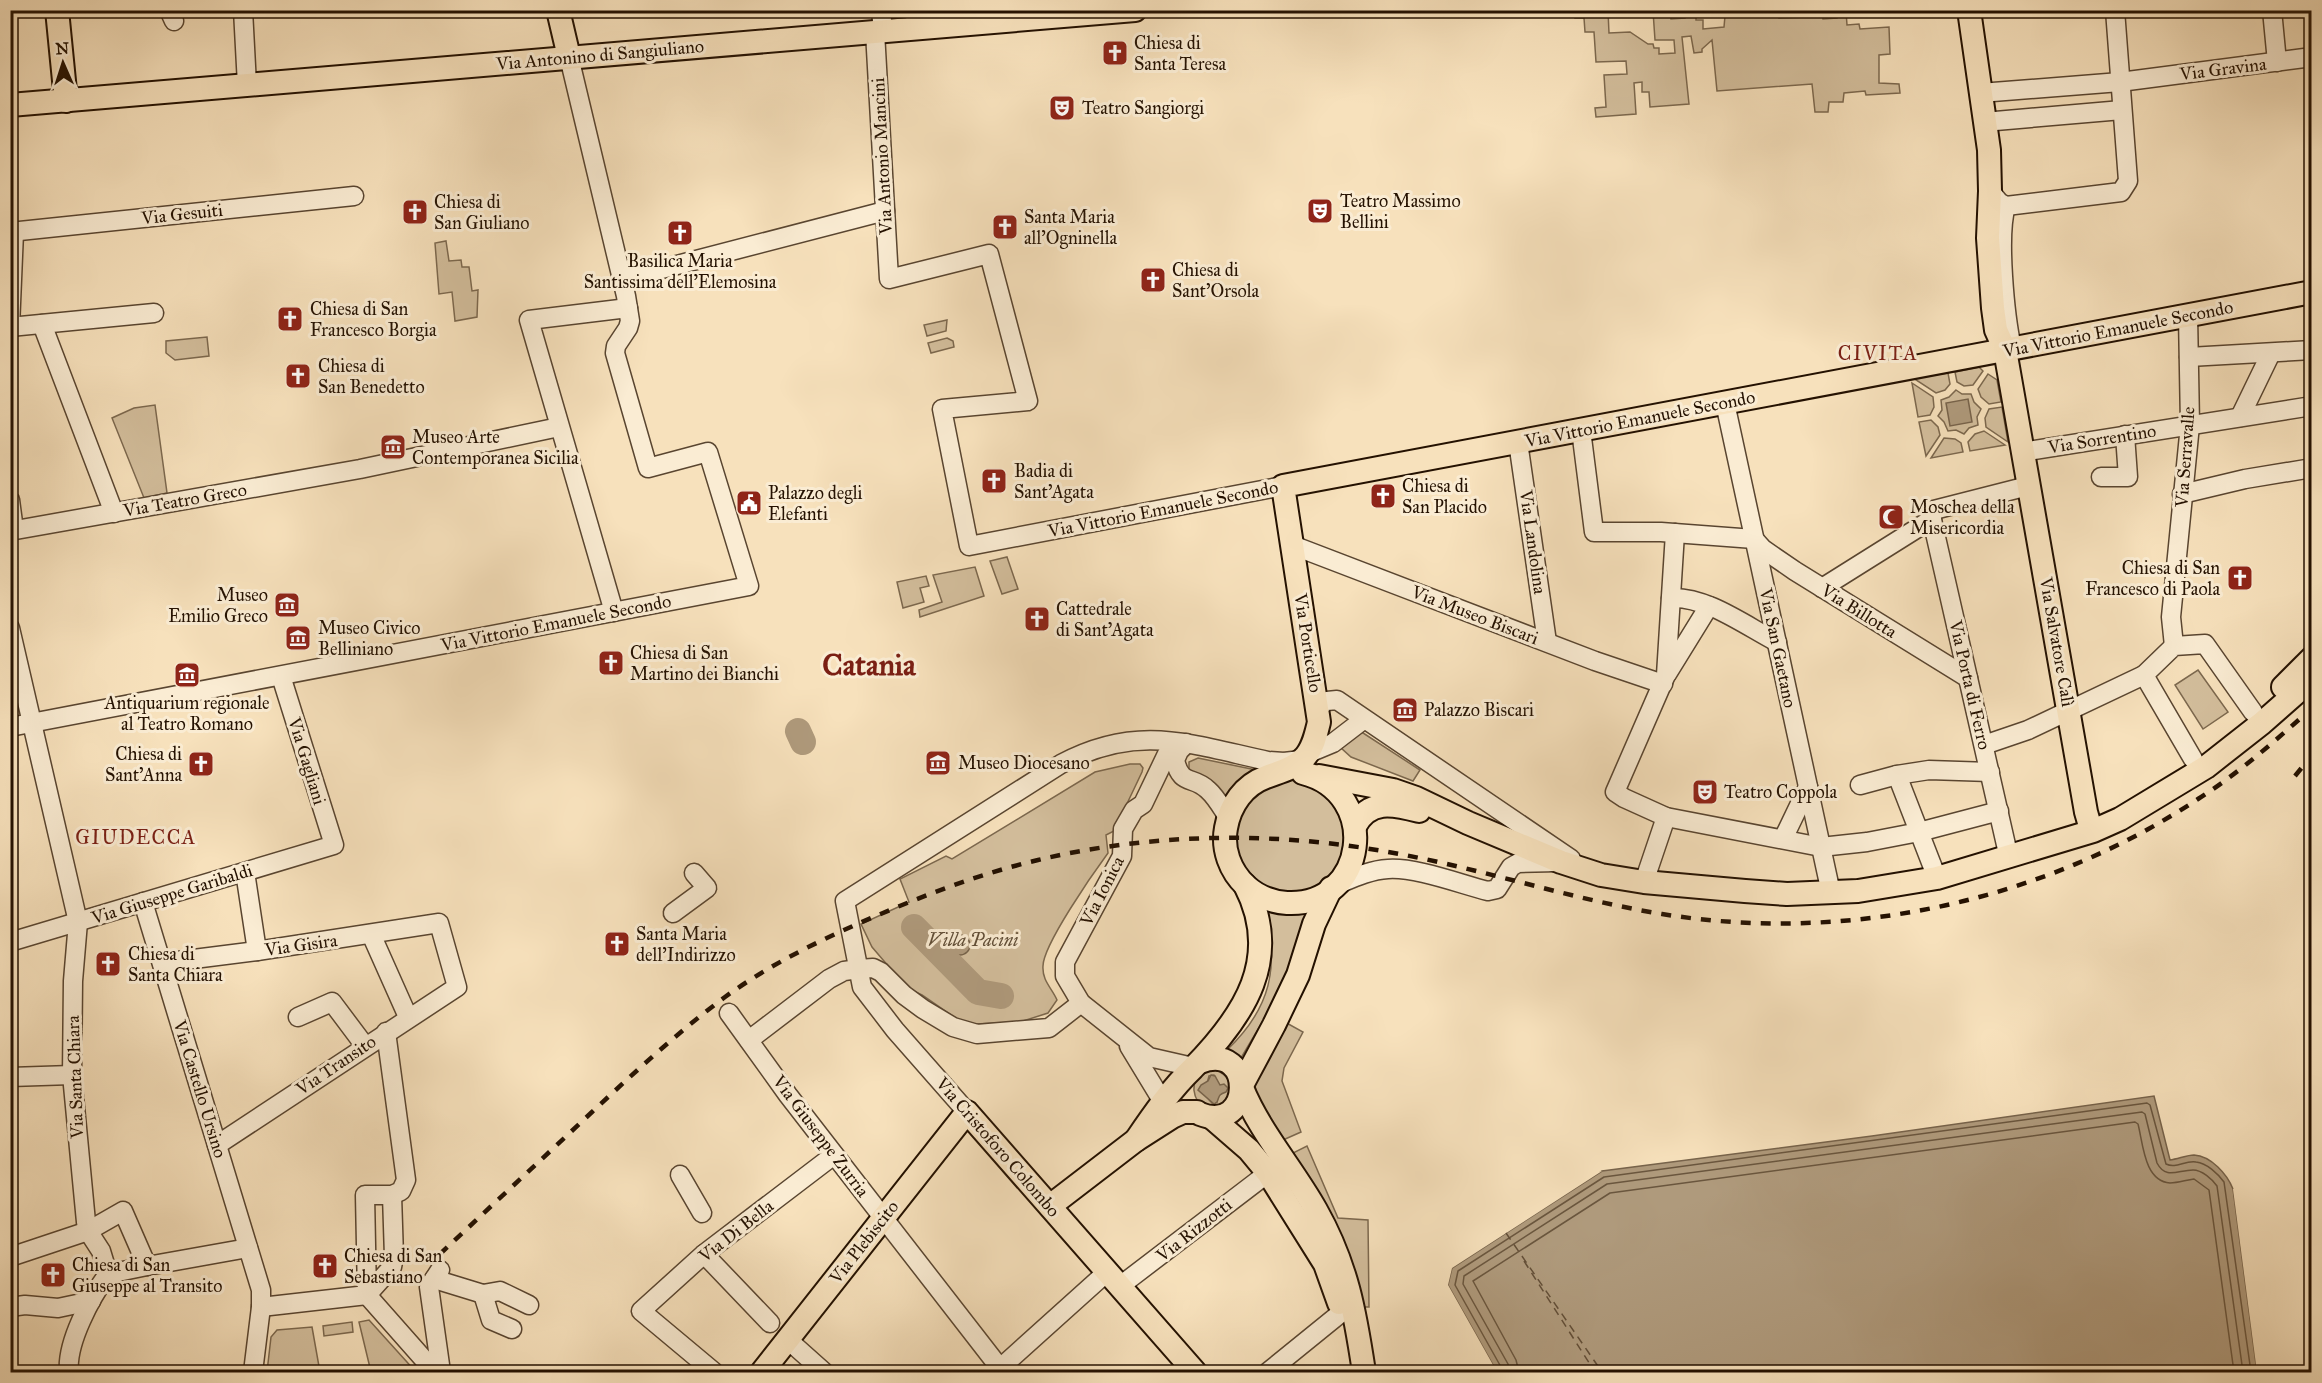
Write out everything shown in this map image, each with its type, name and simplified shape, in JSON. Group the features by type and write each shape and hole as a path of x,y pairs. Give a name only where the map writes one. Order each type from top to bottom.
{"main road":[{"path":"57,10 66,100"},
{"path":"558,10 569,57"},
{"name":"Via Antonino di Sangiuliano","path":"10,105 569,57 916,20 1135,10"},
{"name":"Via Salvatore Calì","path":"1969,10 1984,122 1998,198 1988,238 1996,330 2008,349 2026,453 2028,486 2090,826"},
{"name":"Via Vittorio Emanuele Secondo","path":"1283,486 2312,292"},
{"name":"Via Porticello","path":"1283,486 1318,714"},
{"path":"2069,838 2193,759 2275,694 2312,658"},
{"path":"1295,764 1317,778 1328,781 1409,795 1468,823 1561,862 1601,875 1644,882 1787,894 1831,893 1887,888 1937,878 2093,831 2120,819 2178,785 2244,738 2312,679"},
{"path":"1136,1140 1163,1102 1236,1019 1251,992 1260,954 1258,921 1252,898 1236,874 1227,854 1225,839 1228,818 1234,804 1253,783 1295,764 1318,714"},
{"path":"1050,1206 1136,1140 1172,1116 1184,1112 1224,1114 1235,1107 1242,1086 1298,975 1314,924 1333,887 1348,869 1354,852 1355,826 1348,806 1328,781"},
{"path":"1355,826 1366,811 1384,806 1414,810 1468,823"},
{"path":"1245,885 1263,897 1292,903 1312,899 1333,887"},
{"path":"1354,1372 1342,1312 1325,1264 1268,1173 1249,1150 1189,1104 1184,1083 1194,1067 1213,1059 1227,1062 1237,1071 1257,1120 1317,1211 1342,1262 1353,1305 1364,1372"},
{"name":"Via Cristoforo Colombo","path":"967,1112 1195,1372"},
{"name":"Via Plebiscito","path":"762,1372 967,1112"}],"street":[{"path":"243,10 247,85"},
{"path":"2008,349 1998,198 2121,192 2128,182 2122,110 2125,78 2115,10"},
{"path":"2272,10 2277,62"},
{"name":"Via Antonio Mancini","path":"880,25 889,279 989,254 1028,400 942,409 969,546"},
{"path":"569,57 626,295"},
{"name":"Via Gravina","path":"1980,93 2312,57"},
{"path":"1984,122 2122,110"},
{"name":"Via Gesuiti","path":"12,232 354,196"},
{"path":"614,612 529,321 596,312 626,295 781,239 885,211"},
{"path":"12,232 10,327 154,313"},
{"name":"Via Vittorio Emanuele Secondo","path":"10,727 748,586 708,452 648,468 615,353 616,346 630,321 626,295"},
{"name":"Via Serravalle","path":"2174,646 2172,599 2190,425 2188,315"},
{"path":"42,324 114,513"},
{"path":"2189,357 2312,350"},
{"path":"2240,417 2271,353"},
{"name":"Via San Gaetano","path":"1725,403 1831,893"},
{"name":"Via Sorrentino","path":"2026,453 2312,406"},
{"name":"Via Teatro Greco","path":"12,530 360,469 559,428"},
{"path":"1581,430 1594,532 1676,533 1754,539"},
{"path":"2102,477 2128,477 2125,435"},
{"name":"Via Landolina","path":"1518,442 1547,642"},
{"path":"2182,494 2245,479 2312,468"},
{"name":"Via Vittorio Emanuele Secondo","path":"969,546 1283,486"},
{"path":"1822,588 1931,515 2028,486"},
{"path":"10,500 12,530"},
{"name":"Via Porta di Ferro","path":"1931,515 2009,858"},
{"path":"1665,680 1676,533"},
{"name":"Via Billotta","path":"1754,539 1763,549 1795,571 1968,678"},
{"name":"Via Museo Biscari","path":"1294,555 1354,569 1595,661 1665,680"},
{"path":"1762,577 1795,571"},
{"path":"1671,598 1700,601 1777,642"},
{"path":"1709,606 1665,680 1616,792 1624,798 1666,818 1821,847 1867,842 1919,832 1999,811"},
{"name":"Via Santa Chiara","path":"10,628 78,922 73,981 72,1075 77,1142 88,1231"},
{"path":"1984,745 2028,730 2127,684 2144,675 2174,646 2205,644 2253,712"},
{"path":"2144,675 2193,759"},
{"name":"Via Gagliani","path":"281,676 334,845"},
{"path":"1318,714 1327,700 1337,700 1363,720 1570,859 1601,875"},
{"path":"1295,764 1363,720"},
{"name":"Via Cristoforo Colombo","path":"967,1112 862,987 845,901 1077,756 1116,742 1142,739 1186,743"},
{"path":"1228,818 1207,788 1187,781 1181,776 1175,760 1186,743 1295,764 1328,781"},
{"name":"Via Ionica","path":"1186,743 1174,747 1167,754 1143,804 1134,810 1123,829 1122,856 1065,962 1065,976 1081,1003 1149,1057 1194,1067"},
{"path":"1860,785 1897,775 1929,770 1990,772"},
{"path":"1897,775 1937,878"},
{"path":"1783,839 1808,787"},
{"path":"1644,882 1666,818"},
{"name":"Via Giuseppe Garibaldi","path":"10,942 334,845"},
{"path":"1333,887 1365,873 1401,869 1488,891 1497,889 1511,867 1518,863 1561,862"},
{"path":"245,872 257,951"},
{"path":"673,913 707,888 694,873"},
{"name":"Via Castello Ursino","path":"143,902 261,1290 253,1372"},
{"name":"Via Gisira","path":"162,963 439,923 457,987"},
{"path":"371,934 408,1017"},
{"path":"749,1040 829,979 844,971 859,969 873,968 881,972 904,995 923,1009 953,1027 977,1034 1049,1029 1081,1003"},
{"name":"Via Transito","path":"217,1145 408,1017 457,987"},
{"path":"298,1017 332,1002 365,1046"},
{"name":"Via Giuseppe Zurria","path":"729,1013 834,1155 884,1217 1000,1371"},
{"path":"261,1307 367,1296 392,1267 396,1193 406,1180 386,1032"},
{"path":"1123,1037 1163,1102"},
{"path":"10,1077 72,1075"},
{"name":"Via Di Bella","path":"714,1372 641,1311 704,1254 834,1155"},
{"name":"Via Rizzotti","path":"1000,1371 1114,1279 1268,1173"},
{"path":"680,1175 702,1213"},
{"path":"396,1193 365,1195 367,1296 435,1372"},
{"path":"10,1257 88,1231 123,1211 154,1265"},
{"path":"88,1231 101,1251 108,1274"},
{"path":"69,1372 69,1354 91,1301 108,1274 248,1248"},
{"path":"704,1254 770,1323"},
{"path":"441,1372 429,1287 439,1277 483,1294 500,1291 529,1305"},
{"path":"483,1294 491,1320 512,1329"},
{"path":"11,1306 58,1308 91,1301"},
{"path":"1268,1372 1342,1312"},
{"path":"787,1339 824,1372"}],"green space":[{"path":"1575,11 1608,11 1609,33 1630,32 1648,44 1653,44 1654,48 1659,48 1659,54 1675,53 1674,40 1655,40 1653,11 1670,11 1671,19 1685,18 1685,11 1696,11 1696,20 1703,20 1703,29 1724,27 1725,16 1741,15 1742,11 1779,11 1779,18 1808,17 1808,11 1822,11 1823,19 1837,18 1837,11 1846,11 1847,25 1859,24 1860,29 1889,27 1890,54 1879,55 1879,83 1899,84 1900,93 1866,95 1865,91 1844,93 1843,102 1829,102 1828,112 1815,112 1812,84 1717,91 1712,40 1702,49 1702,52 1694,53 1691,36 1682,37 1689,104 1650,107 1649,92 1642,92 1642,82 1634,83 1636,114 1596,117 1595,108 1606,107 1604,75 1627,74 1626,61 1596,62 1594,32 1585,32 1584,18 1575,18"},
{"path":"446,241 449,261 461,260 462,267 469,267 472,291 478,290 477,317 455,321 452,292 439,294 435,243"},
{"path":"947,320 946,331 927,336 924,325"},
{"path":"207,337 209,356 175,360 166,353 166,341"},
{"path":"947,338 953,341 954,347 931,353 928,343"},
{"path":"1979,367 1983,371 1973,385 1964,386 1957,382 1955,372"},
{"path":"1948,373 1950,384 1945,390 1936,393 1913,378"},
{"path":"1988,374 1997,380 2001,402 1989,404 1981,397 1978,389"},
{"path":"1912,383 1933,397 1934,407 1930,415 1918,417"},
{"path":"1956,390 1962,394 1971,394 1974,402 1981,409 1977,417 1978,425 1969,428 1964,434 1956,430 1948,431 1938,416 1942,410 1941,400 1949,397"},
{"path":"155,405 167,493 144,498 112,418 134,408"},
{"path":"2002,407 2008,442 1986,427 1985,418 1989,409"},
{"path":"1931,420 1938,427 1940,435 1926,456 1919,422"},
{"path":"1984,431 2005,445 1970,451 1968,442 1975,434"},
{"path":"1944,438 1955,439 1961,443 1963,452 1931,458"},
{"path":"1007,557 1018,589 1002,594 990,561"},
{"path":"975,567 984,596 920,617 919,610 942,602 933,575"},
{"path":"926,576 929,586 920,588 924,602 903,608 897,582"},
{"path":"2198,670 2228,712 2203,729 2175,685"},
{"path":"1360,731 1420,770 1413,781 1351,757 1340,747"},
{"path":"1198,758 1261,771 1226,800 1189,774 1189,762"},
{"name":"Villa Pacini","path":"1140,764 1143,768 1114,831 1106,835 1108,853 1070,909 1045,956 1044,976 1057,1000 1048,1013 1020,1022 975,1024 957,1019 922,995 907,988 872,947 861,924 909,902 900,879 946,856 952,859 1095,772"},
{"path":"1289,780 1295,780 1330,796 1348,836 1337,872 1311,891 1273,892 1247,875 1235,852 1238,814 1253,794"},
{"path":"1266,909 1287,914 1308,912 1290,964 1270,1009 1241,1058 1227,1050 1253,1019 1268,986 1272,950"},
{"path":"1283,1021 1303,1032 1284,1068 1282,1081 1301,1132 1283,1140 1256,1097 1255,1082"},
{"path":"1214,1069 1226,1077 1231,1097 1216,1108 1198,1102 1194,1090 1199,1077","holes":["1214,1075 1222,1093 1218,1096 1217,1102 1212,1103 1206,1096 1205,1090 1209,1076"]},
{"path":"1307,1146 1338,1218 1368,1220 1369,1307 1361,1307 1314,1189 1293,1153"},
{"path":"369,1320 416,1372 371,1372 359,1322"},
{"path":"352,1322 353,1332 324,1336 323,1326"},
{"path":"312,1327 320,1372 267,1372 271,1337 277,1330"}],"water":[{"path":"1968,399 1972,422 1950,426 1946,403"},
{"path":"960,935 967,938 970,945 967,952 960,955 953,952 950,945 953,938"},
{"path":"1211,1075 1215,1076 1220,1085 1224,1084 1228,1088 1214,1104 1198,1090"},
{"path":"2154,1096 2170,1160 2200,1156 2212,1162 2223,1172 2233,1189 2257,1372 1497,1372 1448,1285 1452,1268 1602,1171"}],"pier":[{"path":"1602,1171 1452,1268 1448,1285 1497,1372 1494,1372 1445,1286 1449,1266 1595,1172"},
{"path":"2235,1188 2260,1372 2257,1372 2233,1189"}],"waterway":[{"path":"798,731 803,742"},
{"path":"914,927 978,992 1001,996"}],"ferry route":[{"path":"1506,1233 1602,1372"},
{"path":"1524,1261 1595,1372"}],"railway":[{"path":"440,1254 608,1097 725,997 764,971 847,929 926,895 1000,870 1038,860 1124,844 1168,840 1257,838 1345,845 1388,852 1457,866 1627,908 1662,914 1731,922 1801,923 1871,918 1940,906 2008,889 2074,865 2138,835 2228,778 2312,708"},
{"path":"2295,776 2312,755"}],"place":[{"name":"Chiesa di Santa Teresa","path":"1115,53"},
{"name":"Teatro Sangiorgi","path":"1062,108"},
{"name":"Teatro Massimo Bellini","path":"1320,211"},
{"name":"Chiesa di San Giuliano","path":"415,212"},
{"name":"Santa Maria all'Ogninella","path":"1005,227"},
{"name":"Basilica Maria Santissima dell'Elemosina","path":"680,233"},
{"name":"Chiesa di Sant'Orsola","path":"1153,280"},
{"name":"Chiesa di San Francesco Borgia","path":"290,319"},
{"name":"Chiesa di San Benedetto","path":"298,376"},
{"name":"Museo Arte Contemporanea Sicilia","path":"393,447"},
{"name":"Badia di Sant'Agata","path":"994,481"},
{"name":"Chiesa di San Placido","path":"1383,496"},
{"name":"Palazzo degli Elefanti","path":"749,503"},
{"name":"Moschea della Misericordia","path":"1891,517"},
{"name":"Chiesa di San Francesco di Paola","path":"2240,578"},
{"name":"Museo Emilio Greco","path":"287,605"},
{"name":"Cattedrale di Sant'Agata","path":"1037,619"},
{"name":"Museo Civico Belliniano","path":"298,638"},
{"name":"Chiesa di San Martino dei Bianchi","path":"611,663"},
{"name":"Antiquarium regionale al Teatro Romano","path":"187,675"},
{"name":"Palazzo Biscari","path":"1405,710"},
{"name":"Museo Diocesano","path":"938,763"},
{"name":"Chiesa di Sant'Anna","path":"201,764"},
{"name":"Teatro Coppola","path":"1705,792"},
{"name":"Santa Maria dell'Indirizzo","path":"617,944"},
{"name":"Chiesa di Santa Chiara","path":"108,964"},
{"name":"Chiesa di San Sebastiano","path":"325,1266"},
{"name":"Chiesa di San Giuseppe al Transito","path":"53,1275"}],"district":[{"name":"CIVITA","path":"1878,353"},
{"name":"Catania","path":"869,665"},
{"name":"GIUDECCA","path":"136,837"}]}
